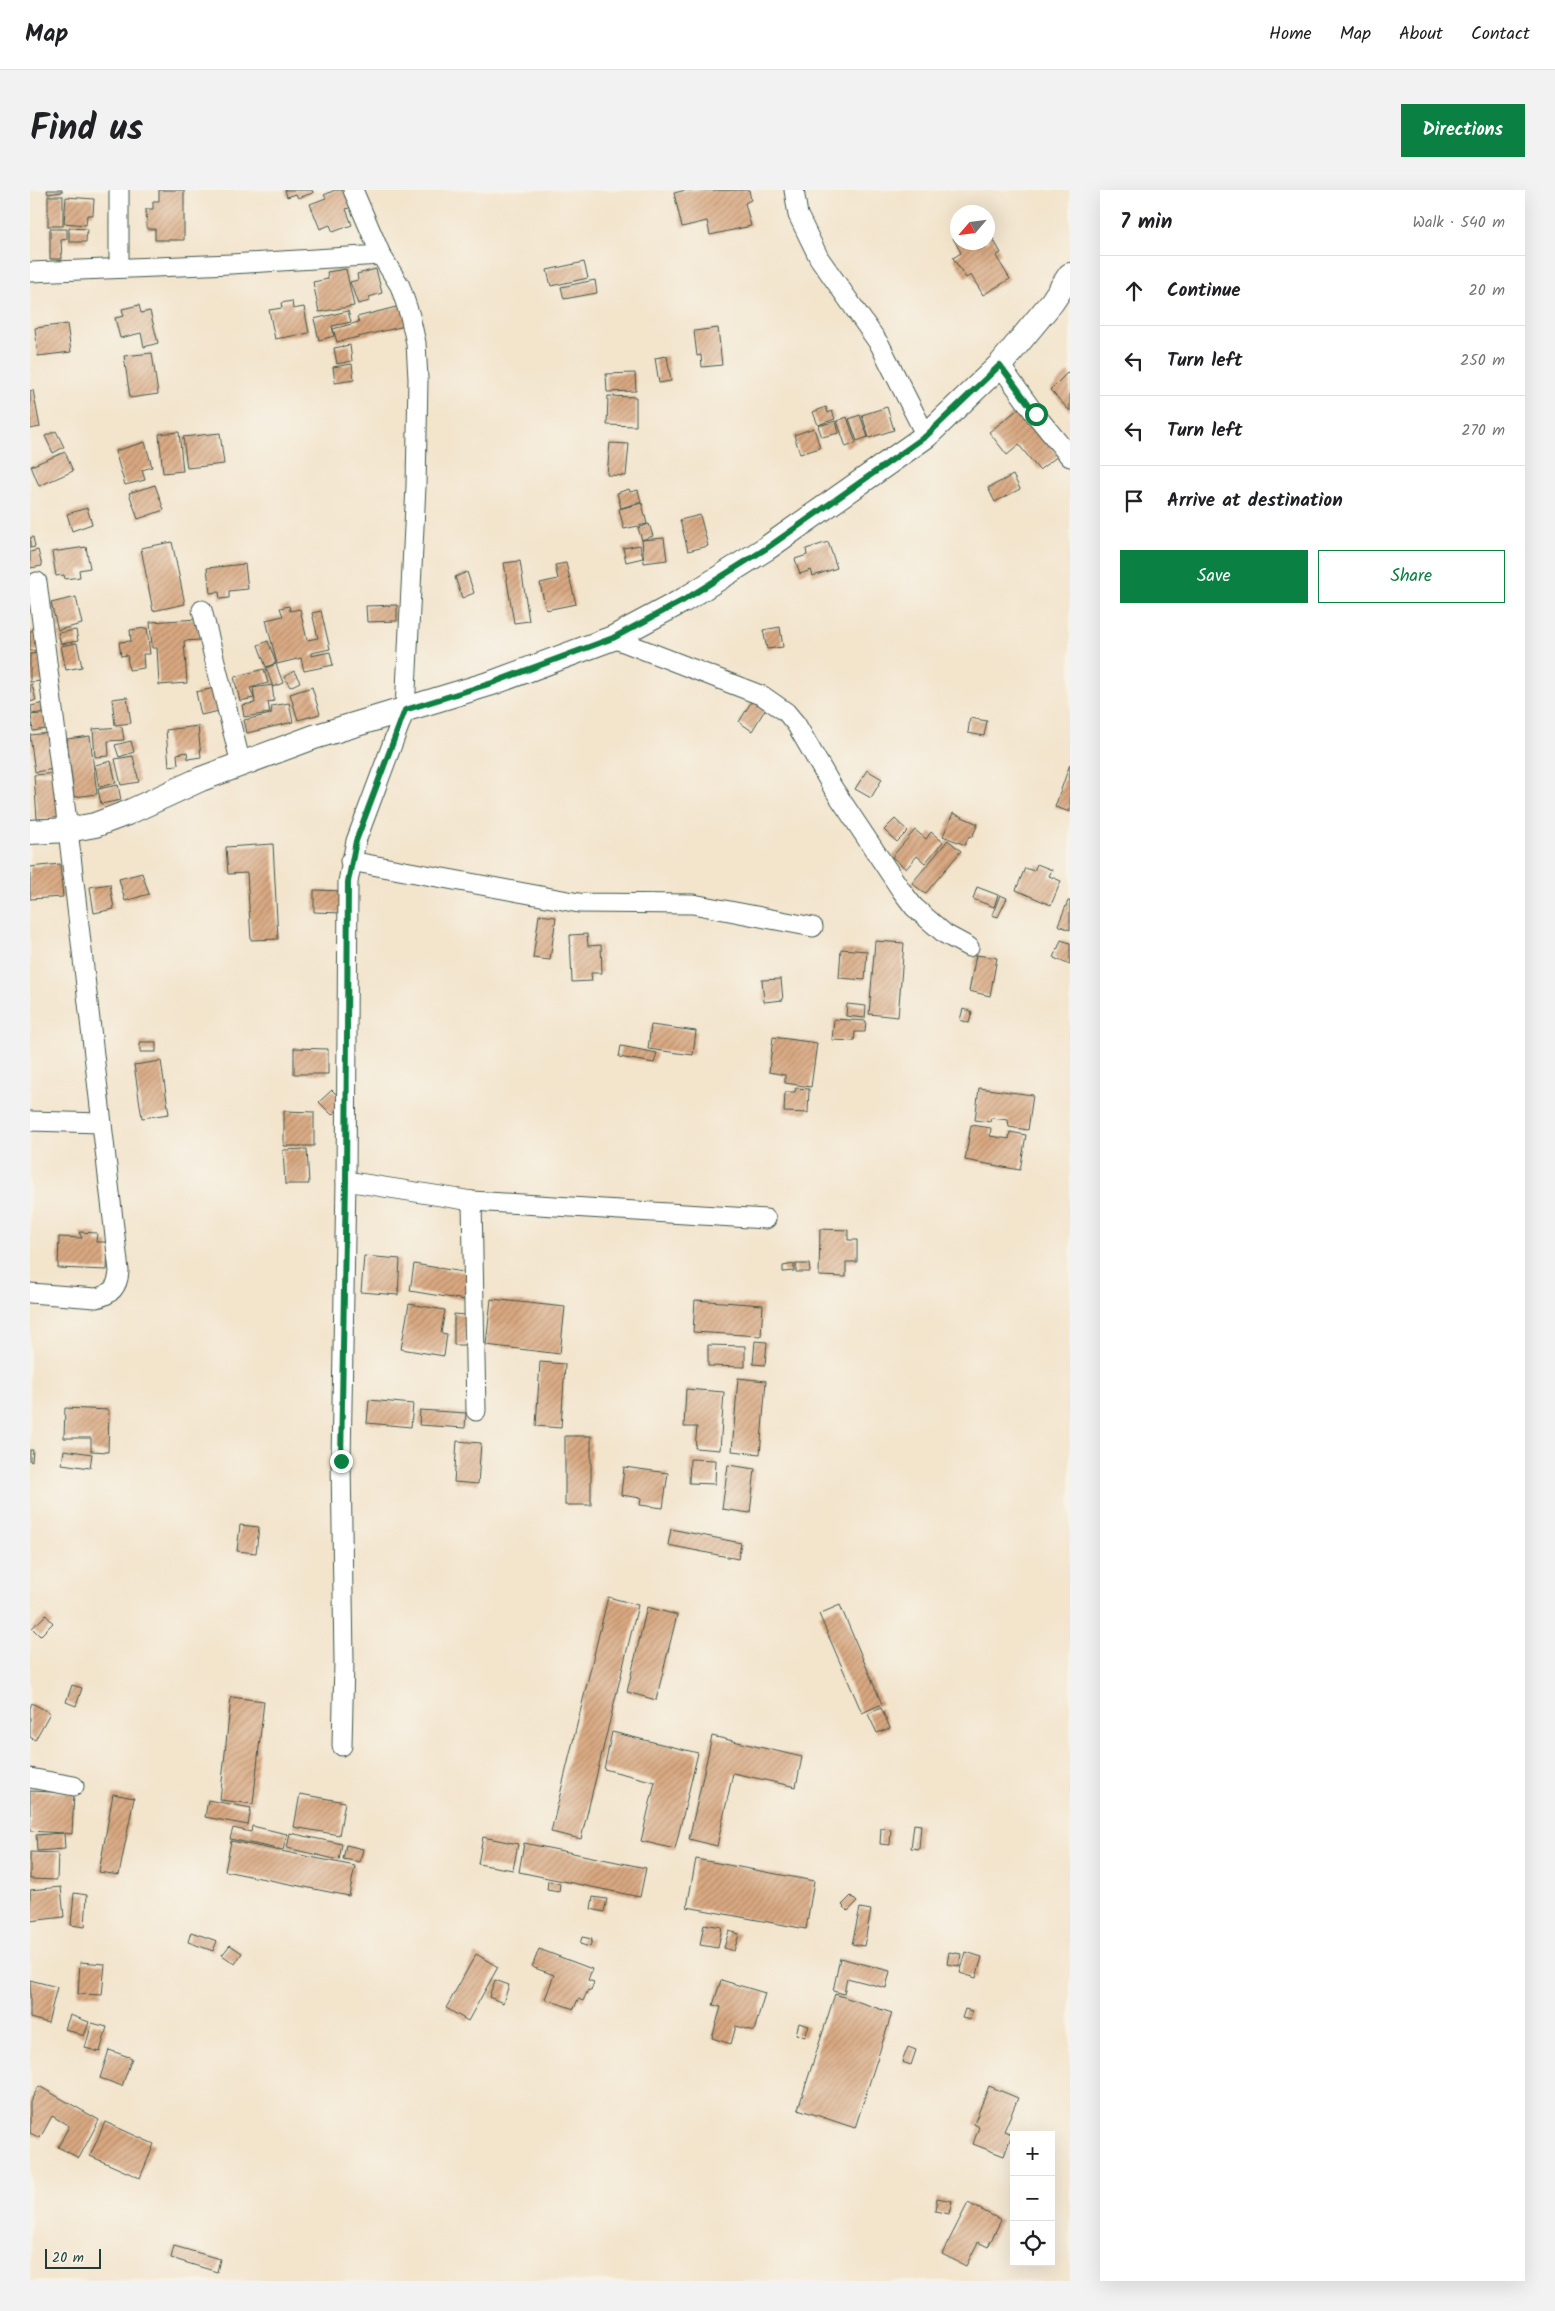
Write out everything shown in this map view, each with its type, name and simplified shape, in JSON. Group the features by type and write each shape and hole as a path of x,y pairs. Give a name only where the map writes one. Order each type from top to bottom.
{"street":[{"path":"119,190 119,268"},
{"path":"342,1746 344,1651 341,1461 346,1180 348,882 350,861 363,819 405,710 416,486 418,379 416,343 410,316 400,286 381,255 353,190"},
{"path":"794,190 798,215 819,258 880,345 926,436"},
{"path":"30,272 231,264 381,255"},
{"path":"30,832 68,830 95,825 128,813 200,779 314,737 492,683 613,638 684,600 767,548 926,436 1000,365 1052,302 1070,275"},
{"path":"1000,365 1070,457"},
{"path":"30,1293 96,1298 105,1296 114,1290 118,1281 102,1123 37,582"},
{"path":"202,610 241,764"},
{"path":"613,638 763,696 786,712 796,724 833,788 914,907 945,934 969,948"},
{"path":"350,861 579,902 693,904 813,927"},
{"path":"30,1121 102,1123"},
{"path":"346,1180 472,1201 766,1219"},
{"path":"472,1201 476,1411"},
{"path":"30,1778 74,1786"}],"building":[{"path":"47,190 62,190 62,192 48,194"},
{"path":"159,190 184,190 184,240 155,240 155,229 147,229 146,209 153,209 153,201 159,201"},
{"path":"285,190 312,190 313,193 298,198 296,194 287,197"},
{"path":"335,190 345,190 352,207 346,209 352,225 333,232 330,225 320,229 310,204 326,198 324,195"},
{"path":"686,190 749,190 751,200 745,203 751,226 710,235 707,221 682,227 674,193"},
{"path":"48,196 63,196 63,226 48,226"},
{"path":"66,197 94,199 93,215 87,215 86,225 64,223"},
{"path":"69,228 87,229 86,242 69,242"},
{"path":"50,229 67,229 67,239 61,240 62,259 50,259"},
{"path":"995,242 1001,253 996,256 1010,279 983,295 971,275 966,278 953,258 961,253 959,250 995,250"},
{"path":"584,262 588,278 551,286 547,270"},
{"path":"346,269 354,306 319,312 313,282 328,279 327,272"},
{"path":"376,269 382,293 369,297 370,301 358,304 350,282 358,280 357,274"},
{"path":"595,280 597,293 564,299 561,287"},
{"path":"292,301 293,309 304,307 309,333 275,339 269,310 282,308 281,303"},
{"path":"139,305 141,313 150,311 158,343 144,347 141,333 120,338 115,318 124,316 122,309"},
{"path":"404,305 409,325 337,342 333,329 359,322 357,317"},
{"path":"348,311 351,322 332,326 334,336 319,340 314,319"},
{"path":"67,324 71,352 38,356 35,328"},
{"path":"718,328 722,365 702,367 701,355 697,356 694,331"},
{"path":"350,345 352,361 337,364 334,348"},
{"path":"152,353 158,394 130,398 124,356"},
{"path":"667,356 671,381 659,383 655,358"},
{"path":"352,364 354,380 335,383 333,367"},
{"path":"1068,372 1070,375 1070,411 1050,390"},
{"path":"635,373 636,391 607,392 606,374"},
{"path":"33,390 40,427 30,429 30,391"},
{"path":"608,396 636,397 636,426 607,425"},
{"path":"826,407 828,413 832,411 835,419 818,425 813,412"},
{"path":"887,407 894,430 869,438 862,415"},
{"path":"1021,407 1058,456 1039,470 1019,445 1007,455 989,432"},
{"path":"860,415 868,437 857,441 849,419"},
{"path":"847,417 856,443 846,447 837,421"},
{"path":"836,421 839,433 822,437 818,426"},
{"path":"814,428 820,448 800,454 794,435"},
{"path":"56,431 64,447 53,453 45,436"},
{"path":"179,432 183,471 163,473 159,434"},
{"path":"220,433 224,464 187,468 183,437"},
{"path":"145,442 152,467 142,470 145,480 125,485 115,451"},
{"path":"610,443 629,444 626,476 607,475"},
{"path":"65,452 73,471 39,486 31,466"},
{"path":"1013,475 1020,489 995,502 988,488"},
{"path":"155,485 164,510 138,519 129,493"},
{"path":"629,489 630,492 638,490 641,502 621,508 617,493"},
{"path":"642,503 647,524 624,529 619,509"},
{"path":"87,508 92,524 72,531 67,514"},
{"path":"700,515 708,546 688,551 680,520"},
{"path":"649,524 653,536 642,540 638,528"},
{"path":"33,537 35,547 30,548 30,538"},
{"path":"664,538 667,560 644,563 642,540"},
{"path":"172,542 185,604 153,611 141,548"},
{"path":"828,542 837,568 813,576 811,570 800,574 795,559 807,555 806,549"},
{"path":"640,545 643,558 626,562 623,548"},
{"path":"86,547 90,568 79,570 80,577 65,579 64,575 56,576 52,552"},
{"path":"38,550 42,566 30,568 30,552"},
{"path":"520,561 529,621 514,623 504,563"},
{"path":"566,563 576,604 546,610 540,583 558,579 555,565"},
{"path":"245,564 248,589 229,591 229,598 220,599 219,592 210,593 207,568"},
{"path":"467,572 474,593 462,598 455,577"},
{"path":"76,597 82,624 58,630 51,603"},
{"path":"397,605 397,621 367,622 366,606"},
{"path":"289,606 290,611 300,609 307,640 318,638 312,613 321,611 330,649 311,653 311,656 330,652 333,665 304,671 301,658 277,664 266,620 283,616 280,608"},
{"path":"198,619 200,640 184,641 187,683 159,685 157,648 152,648 150,622"},
{"path":"780,627 783,647 767,649 763,630"},
{"path":"147,628 150,654 143,654 144,668 129,670 127,655 121,656 119,642 131,641 130,630"},
{"path":"39,630 41,650 30,651 30,631"},
{"path":"76,630 78,641 61,644 58,633"},
{"path":"268,641 276,663 266,667 258,645"},
{"path":"77,643 82,667 66,670 61,646"},
{"path":"39,653 43,681 30,682 30,654"},
{"path":"276,664 283,683 273,687 266,668"},
{"path":"264,669 268,683 250,688 254,698 240,701 234,677"},
{"path":"294,671 300,682 290,687 284,677"},
{"path":"32,684 36,700 30,702 30,685"},
{"path":"272,685 274,701 268,702 270,713 244,717 242,705 255,703 253,688"},
{"path":"219,687 224,710 201,715 196,692"},
{"path":"312,687 320,714 298,720 290,694"},
{"path":"127,697 131,723 115,725 112,699"},
{"path":"753,699 766,708 752,731 739,722"},
{"path":"48,702 50,711 32,714 31,706"},
{"path":"289,703 293,722 247,733 244,720 271,714 272,706"},
{"path":"50,713 52,728 33,731 31,715"},
{"path":"970,718 987,721 984,736 968,733"},
{"path":"198,726 201,757 188,759 187,752 177,754 178,765 169,766 166,730"},
{"path":"122,727 124,740 108,741 109,756 95,757 93,729"},
{"path":"49,733 54,769 35,772 30,735"},
{"path":"90,736 97,794 74,797 67,739"},
{"path":"131,741 134,752 119,757 115,745"},
{"path":"133,756 139,782 121,785 115,759"},
{"path":"111,761 116,783 99,787 95,765"},
{"path":"1070,764 1070,812 1055,807"},
{"path":"867,770 882,779 871,798 855,789"},
{"path":"58,773 62,818 37,819 34,775"},
{"path":"118,785 121,800 101,804 98,789"},
{"path":"953,813 978,824 972,837 969,836 965,845 943,836"},
{"path":"895,819 908,831 897,842 884,830"},
{"path":"915,830 926,839 931,832 943,842 925,863 917,856 906,869 892,857"},
{"path":"948,840 961,851 925,894 912,883"},
{"path":"273,844 278,939 251,940 247,873 228,874 226,847"},
{"path":"60,864 63,897 30,899 30,867"},
{"path":"1037,864 1052,870 1049,876 1061,881 1051,905 1016,890 1025,868 1034,871"},
{"path":"142,873 149,894 125,901 119,879"},
{"path":"110,884 114,909 94,913 90,887"},
{"path":"977,887 998,895 994,907 973,899"},
{"path":"314,890 343,891 342,913 314,912"},
{"path":"1000,895 1007,898 998,917 992,915"},
{"path":"1068,901 1070,901 1070,930 1058,925"},
{"path":"539,915 556,917 550,960 533,958"},
{"path":"587,934 588,946 601,945 602,973 591,973 592,981 572,982 570,935"},
{"path":"1061,940 1070,943 1070,965 1054,958"},
{"path":"875,941 904,943 898,1017 869,1014"},
{"path":"841,949 867,951 865,980 839,978"},
{"path":"976,955 997,958 990,996 969,991"},
{"path":"781,979 783,1000 764,1002 762,980"},
{"path":"847,1004 866,1006 865,1018 846,1016"},
{"path":"963,1009 972,1012 969,1023 960,1020"},
{"path":"834,1019 866,1021 865,1032 855,1032 854,1041 832,1040"},
{"path":"651,1025 696,1031 693,1055 648,1049"},
{"path":"773,1037 817,1043 811,1087 785,1083 785,1075 769,1072"},
{"path":"140,1042 156,1042 156,1052 140,1052"},
{"path":"621,1046 657,1053 654,1063 619,1057"},
{"path":"294,1048 328,1049 328,1074 294,1074"},
{"path":"161,1061 169,1114 142,1118 134,1065"},
{"path":"796,1088 809,1089 808,1113 784,1112 785,1092 795,1092"},
{"path":"979,1088 1033,1095 1028,1130 1009,1127 1008,1120 991,1118 990,1122 975,1120"},
{"path":"332,1090 345,1103 332,1115 319,1102"},
{"path":"284,1111 314,1112 314,1146 284,1146"},
{"path":"971,1125 991,1128 990,1136 1009,1139 1010,1132 1026,1135 1020,1170 965,1160"},
{"path":"307,1149 309,1184 285,1184 283,1150"},
{"path":"820,1229 848,1230 848,1240 857,1240 857,1262 846,1262 846,1277 819,1276"},
{"path":"79,1232 97,1233 96,1242 108,1242 107,1270 58,1268 59,1237 82,1238"},
{"path":"364,1256 400,1259 398,1295 361,1292"},
{"path":"414,1264 469,1273 465,1300 410,1291"},
{"path":"794,1264 794,1271 783,1272 783,1266"},
{"path":"796,1264 809,1264 810,1272 796,1272"},
{"path":"491,1299 565,1307 560,1354 486,1345"},
{"path":"695,1300 763,1305 761,1336 693,1332"},
{"path":"409,1304 445,1310 441,1333 447,1334 444,1356 401,1349"},
{"path":"454,1314 466,1315 466,1345 454,1345"},
{"path":"755,1341 767,1342 765,1365 753,1364"},
{"path":"708,1345 745,1346 745,1367 708,1366"},
{"path":"540,1362 565,1364 561,1428 536,1426"},
{"path":"738,1378 766,1381 760,1454 732,1451"},
{"path":"686,1389 724,1392 720,1450 695,1448 697,1427 684,1427"},
{"path":"369,1400 413,1404 411,1427 367,1423"},
{"path":"65,1408 109,1410 108,1452 91,1451 91,1438 64,1438"},
{"path":"420,1410 466,1413 465,1428 419,1425"},
{"path":"565,1436 591,1436 591,1505 565,1505"},
{"path":"457,1441 481,1443 478,1484 454,1482"},
{"path":"30,1450 33,1450 32,1462 30,1461"},
{"path":"64,1450 92,1454 90,1468 62,1464"},
{"path":"690,1459 716,1460 715,1484 689,1483"},
{"path":"728,1465 755,1469 750,1513 722,1509"},
{"path":"624,1467 668,1473 663,1508 640,1505 641,1498 621,1495"},
{"path":"240,1525 259,1527 256,1553 237,1551"},
{"path":"671,1529 741,1543 738,1559 668,1545"},
{"path":"608,1597 638,1605 581,1839 551,1832"},
{"path":"840,1605 882,1704 862,1713 819,1614"},
{"path":"647,1607 677,1615 656,1700 627,1692"},
{"path":"46,1615 53,1623 40,1636 32,1628"},
{"path":"72,1685 82,1688 76,1706 66,1702"},
{"path":"231,1697 264,1701 253,1804 220,1800"},
{"path":"32,1703 50,1713 35,1740 30,1737 30,1708"},
{"path":"881,1708 890,1728 877,1733 868,1714"},
{"path":"612,1732 698,1753 675,1849 641,1841 655,1782 604,1769"},
{"path":"712,1736 802,1757 796,1787 733,1773 717,1846 689,1839"},
{"path":"30,1791 74,1793 72,1834 64,1833 65,1849 37,1851 36,1835 63,1833 30,1831"},
{"path":"113,1794 134,1798 119,1875 99,1872"},
{"path":"300,1794 345,1802 339,1835 294,1827"},
{"path":"208,1800 251,1808 248,1825 205,1817"},
{"path":"914,1824 921,1825 919,1849 911,1848"},
{"path":"252,1826 287,1834 283,1850 230,1839 233,1828 251,1832"},
{"path":"881,1828 891,1829 890,1845 880,1844"},
{"path":"290,1833 342,1844 339,1860 287,1848"},
{"path":"483,1837 518,1844 513,1870 478,1864"},
{"path":"231,1841 355,1866 349,1896 225,1871"},
{"path":"524,1843 646,1868 640,1897 519,1872"},
{"path":"346,1845 363,1849 360,1862 343,1859"},
{"path":"30,1852 58,1853 57,1880 30,1879"},
{"path":"696,1859 814,1881 806,1929 687,1907"},
{"path":"548,1881 560,1884 559,1892 547,1890"},
{"path":"61,1887 64,1917 30,1921 30,1890"},
{"path":"74,1893 87,1895 85,1927 71,1925"},
{"path":"851,1896 857,1902 848,1911 842,1905"},
{"path":"593,1897 607,1899 604,1912 591,1909"},
{"path":"860,1908 871,1910 864,1946 852,1944"},
{"path":"704,1924 722,1927 718,1948 700,1945"},
{"path":"729,1931 739,1934 734,1951 724,1948"},
{"path":"191,1932 217,1941 213,1951 188,1942"},
{"path":"582,1937 592,1939 590,1947 580,1944"},
{"path":"230,1945 242,1953 235,1964 222,1955"},
{"path":"539,1949 592,1969 588,1980 594,1982 591,1991 588,1990 583,2001 578,1999 574,2009 545,1999 554,1975 532,1967"},
{"path":"949,1952 961,1954 959,1966 947,1964"},
{"path":"966,1952 982,1957 976,1978 960,1973"},
{"path":"476,1954 498,1967 468,2021 446,2008"},
{"path":"840,1958 890,1971 886,1988 847,1978 844,1994 833,1991"},
{"path":"80,1962 105,1964 102,1995 78,1994"},
{"path":"30,1980 57,1987 48,2023 30,2018"},
{"path":"495,1980 509,1985 503,2003 489,1997"},
{"path":"721,1980 765,1993 754,2031 736,2026 731,2044 712,2038 721,2007 713,2005"},
{"path":"835,1994 892,2013 855,2128 798,2109"},
{"path":"965,2009 972,2011 970,2020 962,2018"},
{"path":"70,2015 89,2022 84,2036 65,2029"},
{"path":"92,2023 107,2027 100,2052 85,2048"},
{"path":"799,2023 809,2026 805,2037 796,2034"},
{"path":"908,2047 916,2050 911,2065 902,2062"},
{"path":"109,2050 132,2058 122,2086 100,2078"},
{"path":"39,2086 99,2120 79,2158 58,2147 69,2126 52,2116 40,2138 30,2133 30,2102"},
{"path":"989,2086 1018,2098 1004,2131 1010,2133 1010,2140 1004,2156 973,2144 979,2127 974,2124"},
{"path":"105,2122 154,2144 140,2178 90,2156"},
{"path":"937,2198 952,2201 949,2214 935,2211"},
{"path":"968,2203 1001,2220 988,2247 978,2242 966,2266 942,2254"},
{"path":"174,2246 220,2259 217,2272 171,2258"}],"route":[{"path":"341,1461 346,1180 348,882 350,861 363,819 405,710 492,683 613,638 684,600 767,548 926,436 1000,365 1036,414"}]}
